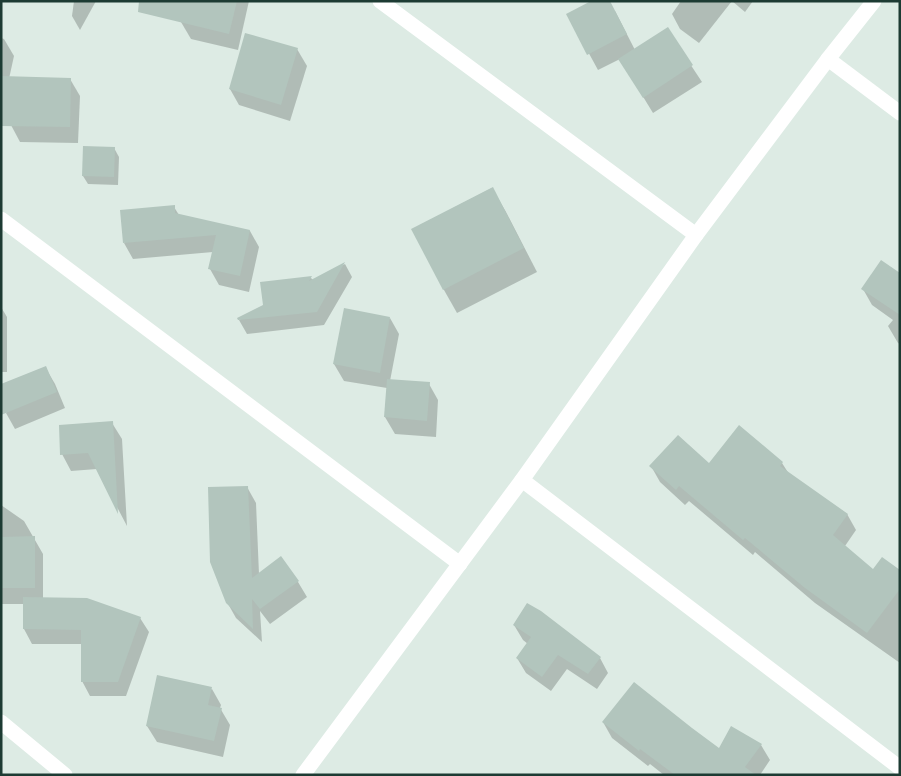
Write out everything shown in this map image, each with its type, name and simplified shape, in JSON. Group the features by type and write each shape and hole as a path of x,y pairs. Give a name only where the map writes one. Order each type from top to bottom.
{"street":[{"path":"380,1 696,236"},
{"path":"303,775 522,480 696,236 828,59 874,1"},
{"path":"828,59 900,113"},
{"path":"1,219 460,564"},
{"path":"522,480 900,768"},
{"path":"1,722 65,775"}],"building":[{"path":"139,1 237,1 229,34 138,12"},
{"path":"591,1 610,1 627,34 587,55 566,14"},
{"path":"668,27 693,65 643,98 618,59"},
{"path":"245,33 298,48 281,105 229,89"},
{"path":"1,76 71,78 70,127 1,126"},
{"path":"83,146 115,147 114,177 82,176"},
{"path":"493,187 524,248 443,290 411,229"},
{"path":"175,205 175,213 250,230 240,276 208,269 216,235 123,243 120,210"},
{"path":"881,260 900,273 900,315 861,289"},
{"path":"345,262 317,312 238,320 237,318 263,305 260,282 312,276 309,281"},
{"path":"344,308 390,317 380,373 333,364"},
{"path":"46,366 57,392 1,415 1,384"},
{"path":"387,379 430,382 427,421 384,417"},
{"path":"113,421 118,514 88,453 60,455 59,425"},
{"path":"739,425 783,462 780,466 848,514 833,535 873,569 882,557 900,570 900,589 867,633 805,588 745,538 743,540 679,486 676,490 649,466 678,435 709,463"},
{"path":"248,486 252,578 281,556 299,581 260,609 252,599 253,629 226,603 210,562 208,487"},
{"path":"35,536 35,588 1,588 1,537"},
{"path":"23,597 87,598 141,617 118,682 81,682 81,630 23,629"},
{"path":"527,603 541,611 601,657 588,674 558,655 542,677 516,658 531,637 513,625"},
{"path":"157,675 212,687 208,705 222,708 214,741 146,726"},
{"path":"634,682 719,748 731,726 762,744 745,767 756,775 675,775 640,749 639,751 602,722"}]}
